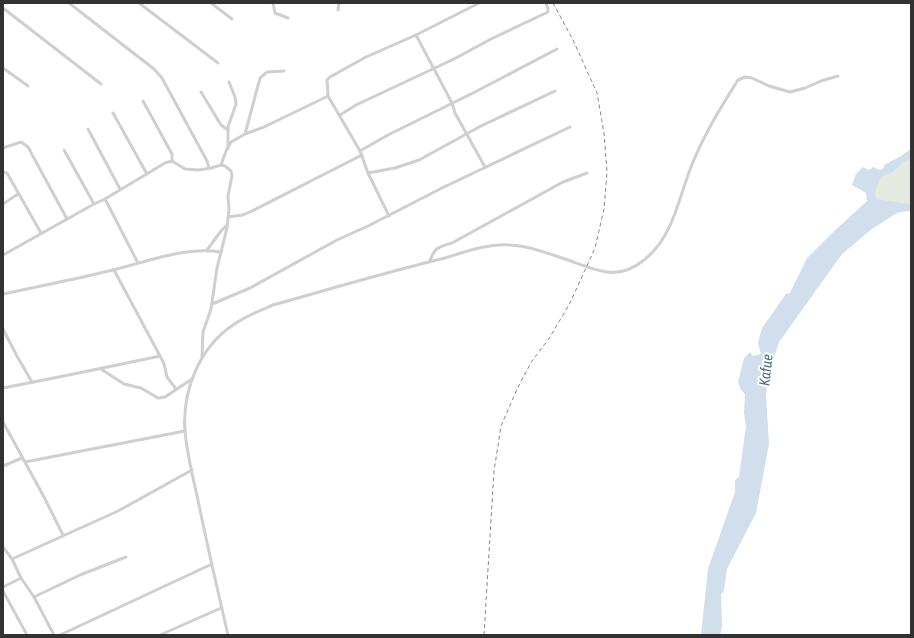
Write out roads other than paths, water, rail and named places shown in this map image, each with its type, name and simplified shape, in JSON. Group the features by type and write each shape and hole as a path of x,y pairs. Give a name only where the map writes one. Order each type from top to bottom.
{"street":[{"path":"69,3 154,69 162,78 207,161 209,168"},
{"path":"139,3 218,63"},
{"path":"211,3 232,19"},
{"path":"274,3 274,13 288,18"},
{"path":"338,10 339,3"},
{"path":"389,216 368,173 360,151 328,96 327,80 366,57 416,36 479,3"},
{"path":"340,115 356,105 368,101 548,12 546,3"},
{"path":"3,8 101,84"},
{"path":"416,36 452,103 455,113 485,167"},
{"path":"360,151 388,135 557,49"},
{"path":"3,68 28,86"},
{"path":"245,134 260,78 267,72 284,71"},
{"path":"228,635 185,431 187,400 192,379 202,357 232,325 273,305 430,261 490,246 509,245 529,248 599,272 611,273 634,268 650,256 664,238 693,162 711,124 738,80 745,76 790,92 806,88 821,81 838,76"},
{"path":"228,148 228,130 236,104 229,82"},
{"path":"368,173 395,168 419,160 467,134 555,91"},
{"path":"201,92 221,125 228,130"},
{"path":"221,165 232,142 245,134 264,127 328,96"},
{"path":"143,101 172,154 172,162"},
{"path":"113,113 147,174"},
{"path":"212,304 250,288 337,240 570,127"},
{"path":"88,129 120,189"},
{"path":"3,148 21,142 28,147 67,218"},
{"path":"64,150 94,204"},
{"path":"228,217 243,215 252,211 362,155"},
{"path":"3,255 67,218 105,199 158,166 172,162 185,169 198,170 221,165 228,168 232,176 228,196 227,225 220,252 212,304 203,332 202,357"},
{"path":"3,172 7,173 41,233"},
{"path":"430,261 433,252 440,246 452,243 563,182 587,173"},
{"path":"3,204 18,194"},
{"path":"105,199 138,263"},
{"path":"206,250 220,231 227,225"},
{"path":"3,294 114,270 159,257 206,250 220,252"},
{"path":"114,270 164,364 167,377 176,389"},
{"path":"3,329 32,382"},
{"path":"3,388 160,356"},
{"path":"101,369 124,384 141,388 158,398 165,397 192,379"},
{"path":"3,422 22,458 26,462 63,535"},
{"path":"26,462 185,431"},
{"path":"3,466 22,458"},
{"path":"12,559 118,511 192,470"},
{"path":"3,547 12,559 21,578 34,597 54,635"},
{"path":"34,597 80,575 126,556"},
{"path":"60,635 212,564"},
{"path":"3,587 21,578"},
{"path":"3,591 27,635"},
{"path":"160,635 222,608"}],"water":[{"name":"Kafue","path":"911,149 911,159 905,161 892,173 881,177 875,193 877,199 911,204 911,212 906,211 897,213 872,229 842,254 779,342 768,375 766,395 769,444 756,513 727,569 724,590 721,595 722,627 720,635 701,635 708,569 735,492 735,480 739,477 746,426 744,413 745,394 741,390 738,382 744,358 750,352 753,356 761,354 758,343 762,328 786,294 790,293 807,258 867,201 866,193 852,185 856,174 863,167 869,170 873,167 880,170 884,168 884,165"}],"railway":[{"path":"484,635 494,471 501,426 518,387 532,361 550,337 570,303 595,248 604,209 607,172 604,133 597,93 573,40 553,3"}]}
